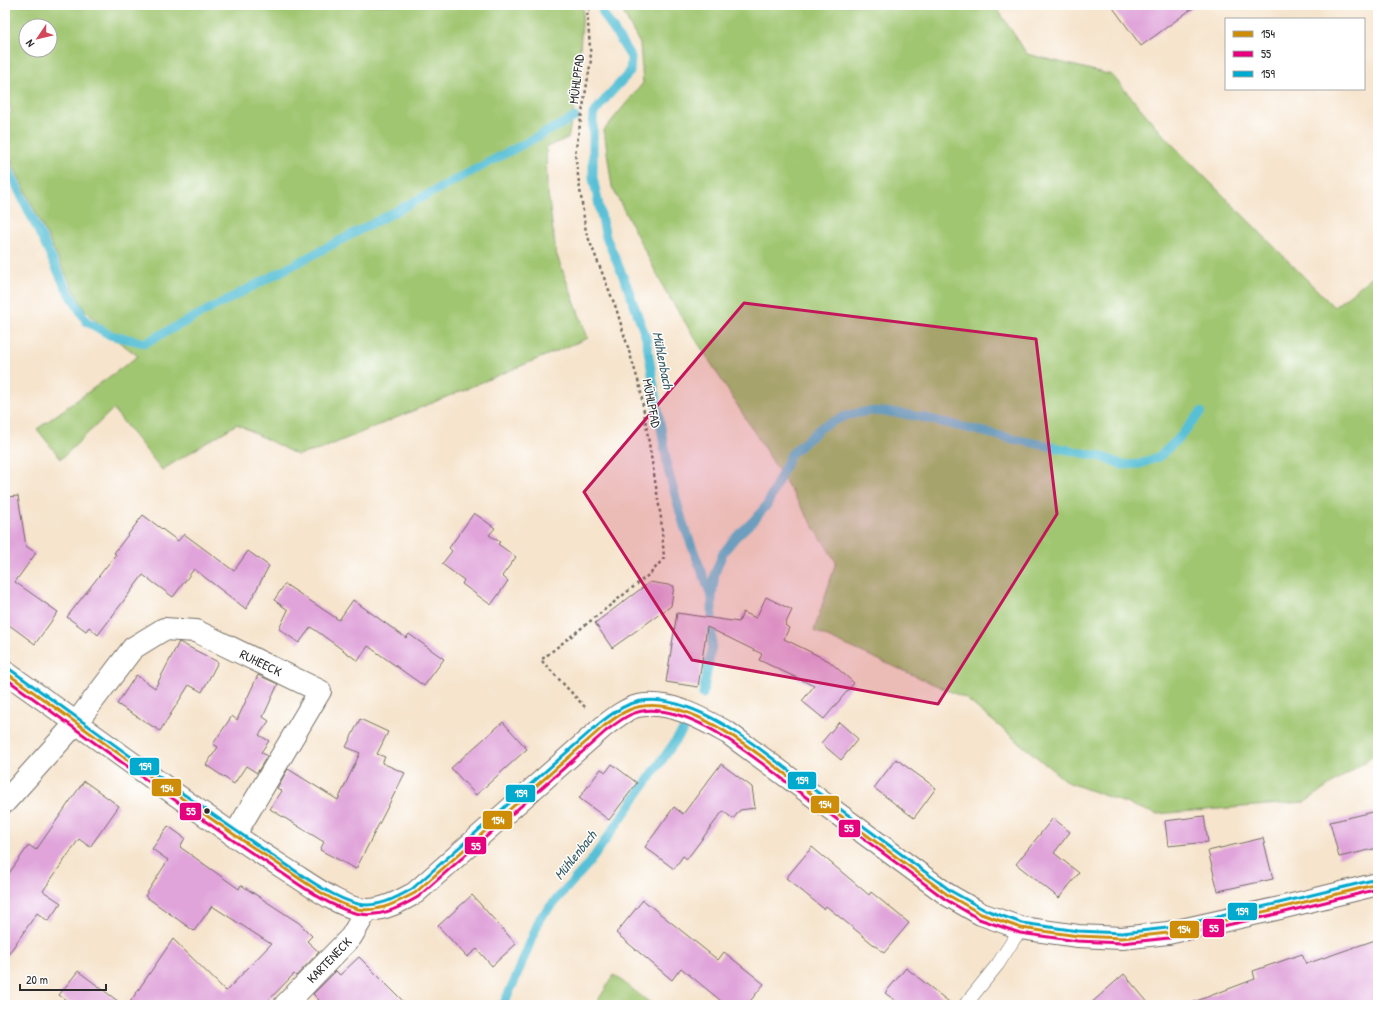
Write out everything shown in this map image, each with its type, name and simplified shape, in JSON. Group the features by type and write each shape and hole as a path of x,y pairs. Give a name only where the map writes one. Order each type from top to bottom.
{"street":[{"name":"RUHEECK","path":"76,722 133,648 164,629 196,630 320,690 234,836"},
{"path":"5,672 234,836 329,896 347,906 367,910 391,906 415,893 603,727 637,706 664,706 692,714 728,733 948,894 981,914 1021,928 1078,936 1122,938 1168,933 1378,884"},
{"path":"5,802 76,722"},
{"name":"KARTENECK","path":"285,1005 351,937 367,910"}],"lane":[{"path":"965,1005 998,964 1021,928"}],"path":[{"name":"MÜHLPFAD","path":"587,5 591,60 575,154 584,224 616,308 640,387 661,518 664,558 651,573 541,660 603,727"},
{"path":"587,10 598,5"}],"highlighted area":[{"path":"744,303 1036,339 1057,514 938,704 692,660 584,492"}],"green space":[{"path":"5,5 583,5 576,99 568,138 546,147 547,186 556,253 588,338 319,450 297,455 237,424 162,470 113,409 61,459 37,429 138,356 110,335 84,309 62,267 5,149 5,116 12,112 5,94"},
{"path":"624,5 995,5 1027,54 1112,75 1166,138 1334,307 1378,272 1378,753 1305,802 1156,814 1067,782 965,698 814,631 836,562 666,292 612,187 604,130 643,83 640,44 620,7"},
{"path":"614,975 653,1005 595,1005"}],"building":[{"path":"1111,5 1197,5 1141,46"},
{"path":"18,496 26,546 36,553 15,582 58,612 35,644 5,622 5,497"},
{"path":"474,513 495,528 489,535 500,542 498,544 516,557 502,576 508,581 491,605 462,584 464,580 442,564 452,551 449,548"},
{"path":"143,515 178,541 184,534 234,571 248,551 269,566 246,609 194,569 173,597 143,575 98,635 89,627 86,631 67,617 116,554 114,553"},
{"path":"650,582 674,586 671,606 612,648 595,623"},
{"path":"285,584 339,620 353,600 406,638 409,634 444,659 424,686 368,646 358,661 311,627 299,643 279,629 288,610 274,600"},
{"path":"766,597 792,610 785,625 789,628 784,639 829,661 854,683 824,719 802,701 814,686 759,660 762,654 707,627 698,687 666,682 677,613 739,622 743,612 756,618"},
{"path":"179,642 218,662 202,692 189,685 160,731 117,704 136,675 155,688"},
{"path":"258,675 278,684 263,717 269,721 259,735 269,741 261,752 267,756 257,773 246,766 234,784 206,765 218,747 213,744 232,716 237,720"},
{"path":"360,719 388,732 377,754 385,757 382,763 405,773 356,869 320,850 324,842 270,809 282,791 277,788 288,769 338,800 360,753 346,747"},
{"path":"503,722 527,749 476,795 451,768"},
{"path":"839,722 858,739 841,760 821,743"},
{"path":"896,759 936,788 914,818 874,788"},
{"path":"612,764 637,783 609,820 579,798 601,769 606,772"},
{"path":"721,764 752,787 755,808 740,810 733,819 723,811 687,859 683,856 674,869 645,847 674,807 683,814"},
{"path":"84,781 119,806 90,847 79,839 43,891 61,903 48,921 37,913 5,959 5,879 29,845 36,850"},
{"path":"1373,812 1378,832 1378,848 1339,857 1330,822"},
{"path":"1204,816 1208,842 1168,846 1165,821"},
{"path":"1053,818 1070,832 1054,853 1079,873 1059,898 1016,864"},
{"path":"168,826 185,838 180,847 239,889 241,885 299,923 312,936 307,941 319,952 296,976 294,974 264,1005 128,1005 173,939 226,991 271,944 212,906 194,931 145,896 168,860 152,849"},
{"path":"1263,838 1273,879 1218,891 1208,851"},
{"path":"812,847 869,895 871,892 909,923 884,953 826,906 824,909 786,878"},
{"path":"472,895 516,944 492,966 477,949 467,957 438,926"},
{"path":"643,900 718,960 724,952 764,984 747,1005 726,1005 681,968 672,980 616,933"},
{"path":"1378,939 1378,1005 1191,1005 1191,1003 1255,979 1253,971 1302,954 1306,964"},
{"path":"359,957 407,1005 324,1005 313,994 336,971 340,975"},
{"path":"906,968 953,1005 901,1005 885,993"},
{"path":"78,971 123,1005 73,1005 59,995"},
{"path":"1124,974 1150,1005 1089,1005"}],"waterway":[{"name":"Mühlenbach","path":"601,5 603,13 631,57 630,72 593,114 593,178 606,237 626,283 646,338 668,470 684,526 712,598 712,645 703,694"},
{"path":"5,162 65,286 86,321 110,335 145,343 575,117"},
{"path":"712,598 715,573 723,553 735,538 767,505 791,454 823,426 848,415 869,411 898,413 921,417 1013,439 1103,457 1123,465 1140,464 1160,456 1178,439 1201,412"},
{"name":"Mühlenbach","path":"503,1005 515,980 540,918 590,862 684,729"}],"transit line":[{"name":"159","path":"8,668 236,831 324,889 358,904 373,905 393,899 412,889 600,723 614,712 629,704 645,700 663,701 683,706 702,713 721,723 758,748 951,891 983,909 1022,923 1078,931 1122,933 1167,928 1377,879"},
{"name":"154","path":"5,672 202,813 301,880 336,901 358,909 366,910 381,908 415,893 603,727 616,717 629,710 636,707 652,705 680,710 699,717 719,728 758,753 948,895 981,914 1021,928 1078,936 1122,938 1168,933 1378,884"},
{"name":"55","path":"5,678 164,793 295,882 331,904 355,913 372,915 388,911 418,897 606,731 625,717 645,710 661,711 679,715 698,723 736,744 945,899 979,919 1020,933 1077,941 1122,943 1169,938 1281,913 1378,889"}]}
